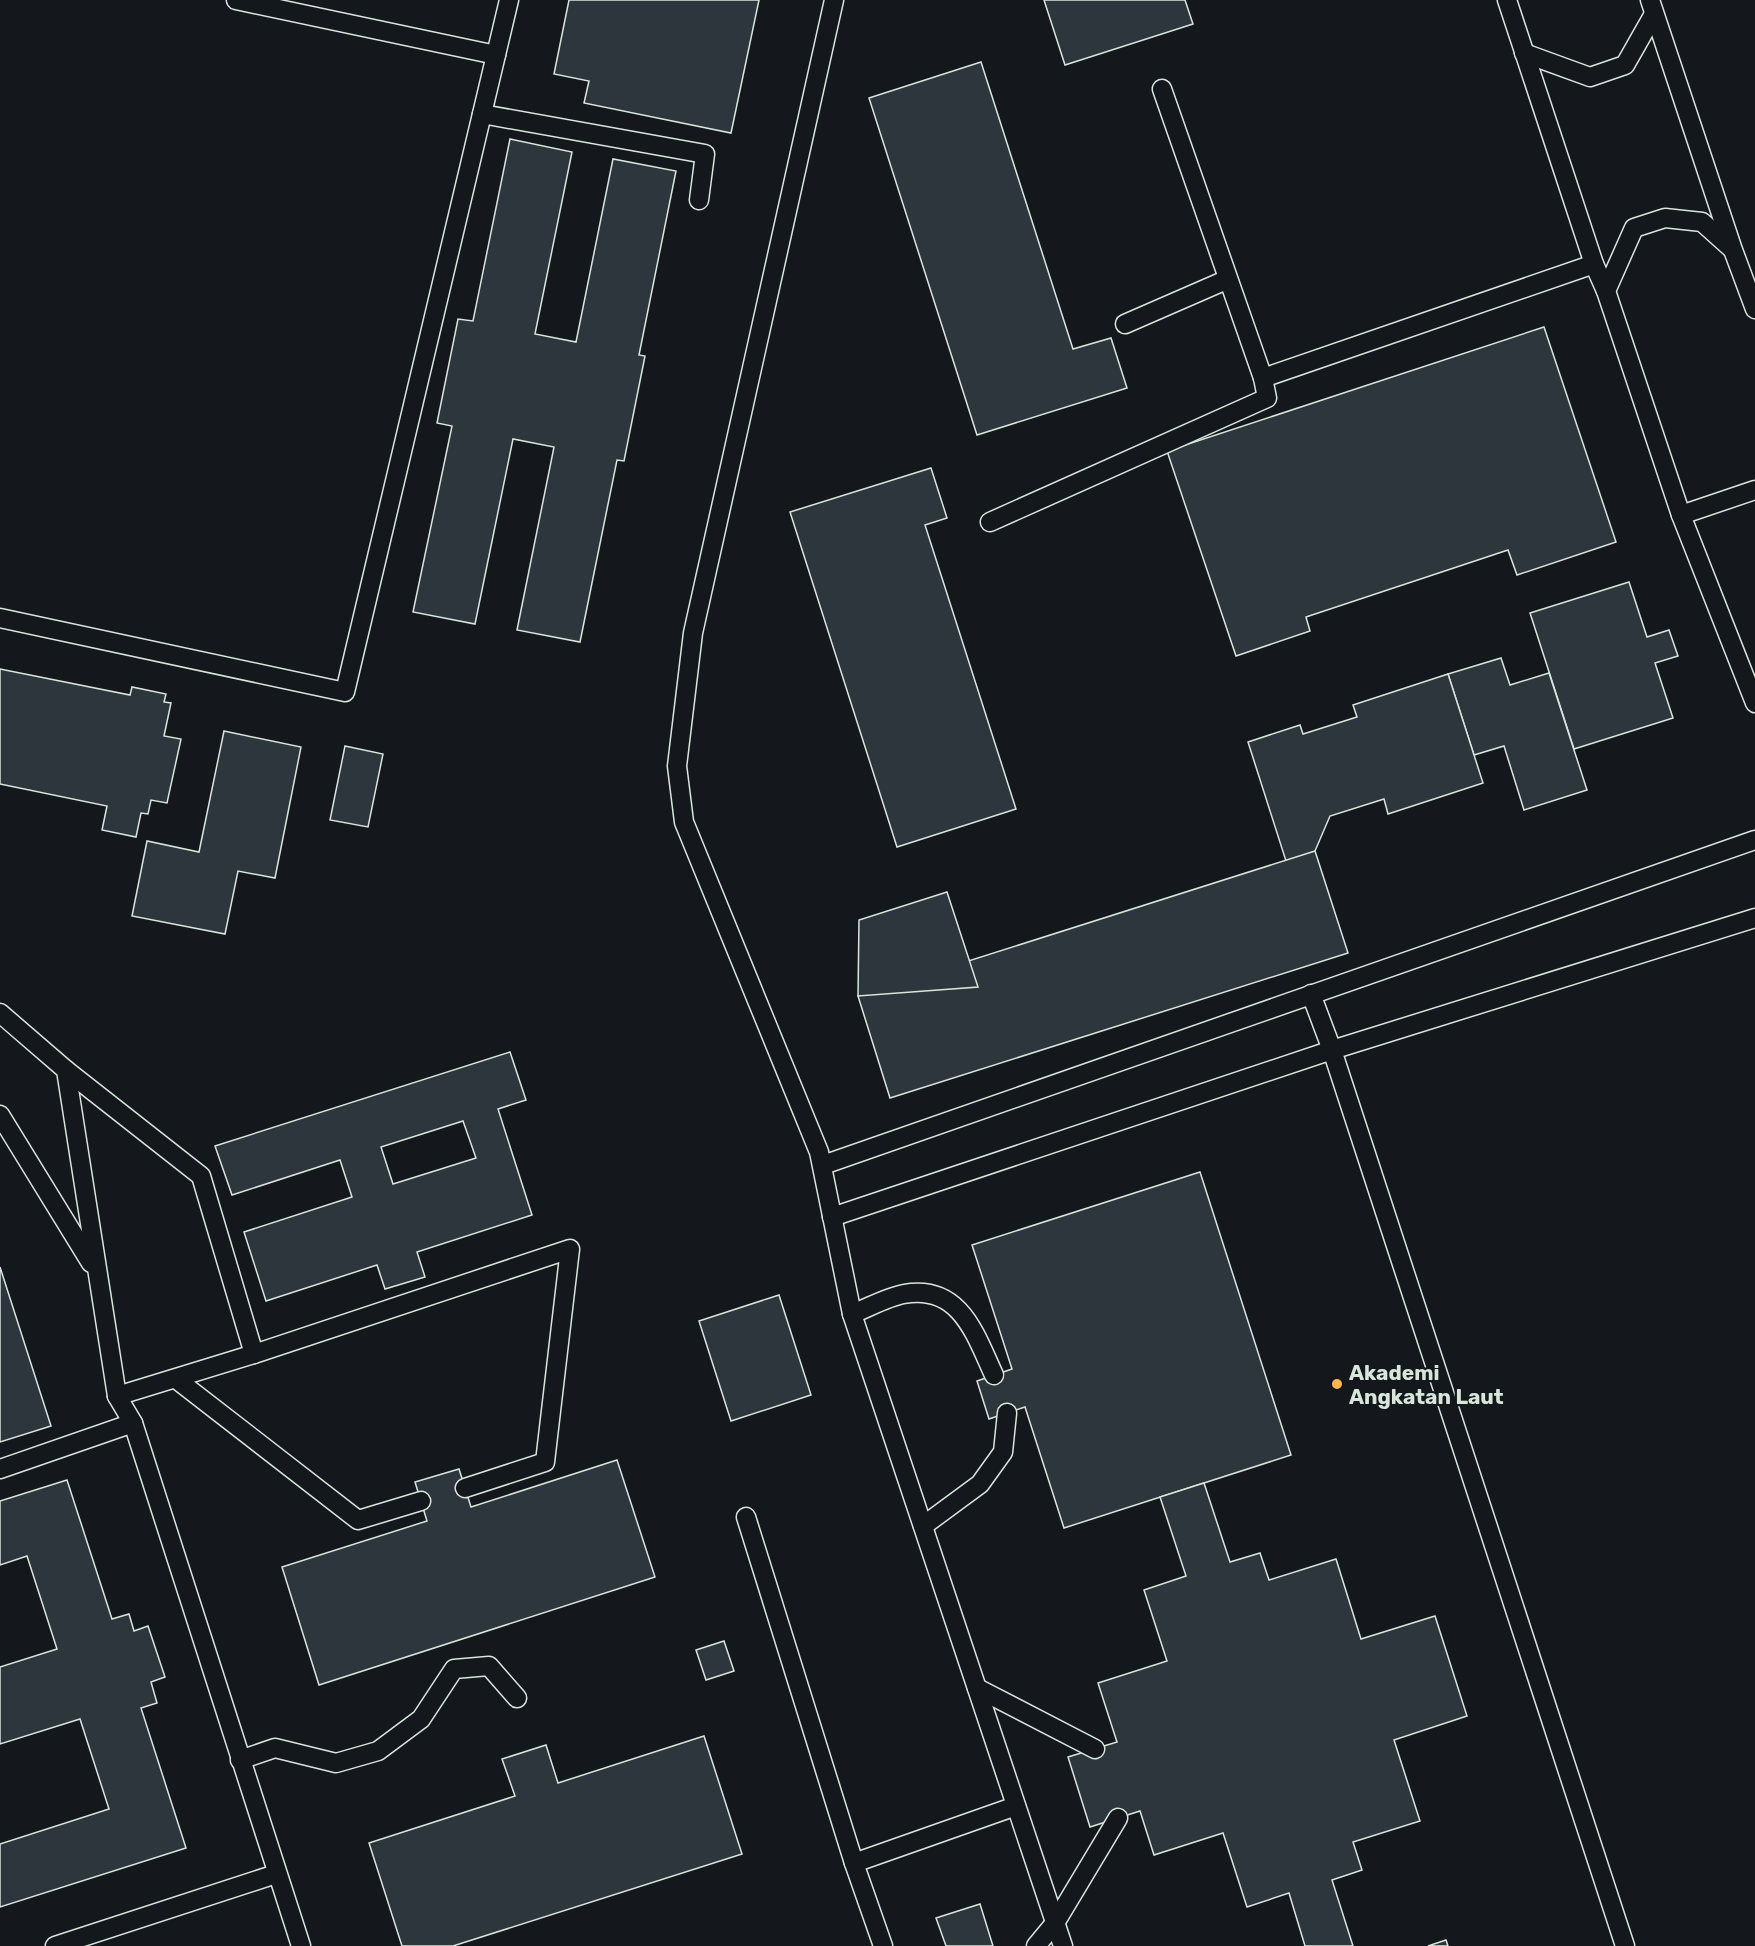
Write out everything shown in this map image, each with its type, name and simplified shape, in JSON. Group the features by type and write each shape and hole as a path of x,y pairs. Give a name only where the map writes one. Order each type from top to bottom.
{"lane":[{"path":"236,0 496,56"},
{"path":"0,618 345,692 509,0"},
{"path":"834,0 693,633 677,766 684,822 823,1165 852,1314 1063,1946"},
{"path":"1507,0 1594,264 1606,291 1681,515 1755,703"},
{"path":"1524,53 1590,77 1625,65 1652,7"},
{"path":"1652,7 1755,309"},
{"path":"990,522 1267,398 1263,378 1162,89"},
{"path":"482,114 705,154 699,200"},
{"path":"1606,291 1634,228 1665,218 1701,222 1733,250"},
{"path":"1263,378 1594,264"},
{"path":"1125,324 1227,280"},
{"path":"1681,515 1755,490"},
{"path":"823,1165 1755,840"},
{"path":"832,1217 1332,1050 1755,918"},
{"path":"1311,994 1332,1050 1625,1946"},
{"path":"0,1012 66,1071 201,1176 254,1354"},
{"path":"66,1071 95,1270 117,1396 133,1423 301,1946"},
{"path":"0,1115 95,1270"},
{"path":"117,1396 254,1354 570,1249 545,1462 465,1488"},
{"path":"852,1314 904,1294 938,1294 968,1319 994,1375"},
{"path":"176,1378 358,1520 421,1501"},
{"path":"923,1526 980,1484 1003,1452 1007,1413"},
{"path":"0,1469 133,1423"},
{"path":"746,1517 854,1863 883,1946"},
{"path":"240,1760 275,1748 336,1762 378,1751 421,1719 454,1669 489,1666 517,1698"},
{"path":"977,1688 1095,1749"},
{"path":"854,1863 1016,1806"},
{"path":"1036,1946 1055,1923 1118,1818"},
{"path":"55,1946 276,1874"}],"building":[{"path":"569,0 759,0 731,133 584,103 589,81 554,74"},
{"path":"1044,0 1185,0 1193,24 1065,65"},
{"path":"981,62 1073,349 1111,338 1127,388 977,435 869,98"},
{"path":"510,139 572,152 535,334 576,342 613,159 676,171 639,355 645,356 624,461 617,460 580,642 517,630 554,447 513,439 475,624 413,612 452,426 437,423 458,319 473,321"},
{"path":"1544,327 1616,542 1517,575 1508,550 1306,617 1310,631 1236,656 1167,451"},
{"path":"931,468 947,518 925,525 1016,809 897,847 790,512"},
{"path":"1629,582 1647,637 1669,630 1678,656 1655,663 1673,718 1574,749 1530,613"},
{"path":"1501,658 1510,685 1549,673 1587,790 1524,810 1504,746 1474,755 1448,674"},
{"path":"0,669 130,695 132,687 166,694 164,702 171,703 164,736 181,739 167,803 151,800 148,814 141,813 136,837 102,830 107,806 0,784"},
{"path":"1448,674 1483,783 1388,814 1384,799 1330,816 1315,851 1294,886 1248,742 1300,725 1303,734 1357,717 1353,705"},
{"path":"224,731 301,747 275,878 238,871 225,934 132,916 147,841 199,852"},
{"path":"345,746 383,754 368,827 330,820"},
{"path":"1315,851 1348,953 890,1098 858,996"},
{"path":"947,892 978,987 858,996 859,920"},
{"path":"510,1052 526,1100 498,1109 532,1215 417,1252 425,1277 385,1289 377,1265 266,1301 244,1232 352,1197 340,1160 232,1195 215,1146","holes":["463,1121 476,1158 393,1184 381,1147"]},
{"path":"1200,1172 1291,1455 1064,1528 1025,1407 989,1419 977,1381 1012,1369 972,1245"},
{"path":"0,1267 51,1426 0,1442"},
{"path":"779,1295 811,1395 731,1421 699,1321"},
{"path":"617,1460 655,1577 319,1685 282,1567 427,1521 415,1482 459,1469 471,1507"},
{"path":"67,1480 112,1619 129,1614 134,1631 148,1626 165,1677 151,1682 157,1703 141,1708 186,1848 0,1907 0,1844 109,1809 80,1719 0,1744 0,1667 57,1649 27,1556 0,1565 0,1501"},
{"path":"1204,1483 1230,1562 1260,1553 1269,1580 1336,1559 1361,1639 1435,1616 1467,1716 1394,1740 1420,1821 1353,1842 1362,1870 1332,1880 1353,1946 1305,1946 1289,1893 1247,1907 1223,1833 1154,1855 1140,1811 1090,1827 1068,1757 1117,1742 1098,1683 1167,1661 1144,1590 1186,1576 1160,1497"},
{"path":"724,1641 734,1671 706,1680 696,1650"},
{"path":"704,1736 742,1854 453,1946 402,1946 369,1843 515,1796 502,1759 546,1745 558,1783"},
{"path":"980,1904 993,1946 946,1946 936,1918"},
{"path":"1446,1940 1448,1946 1428,1946"}],"place":[{"name":"Akademi Angkatan Laut","path":"1337,1384"}]}
